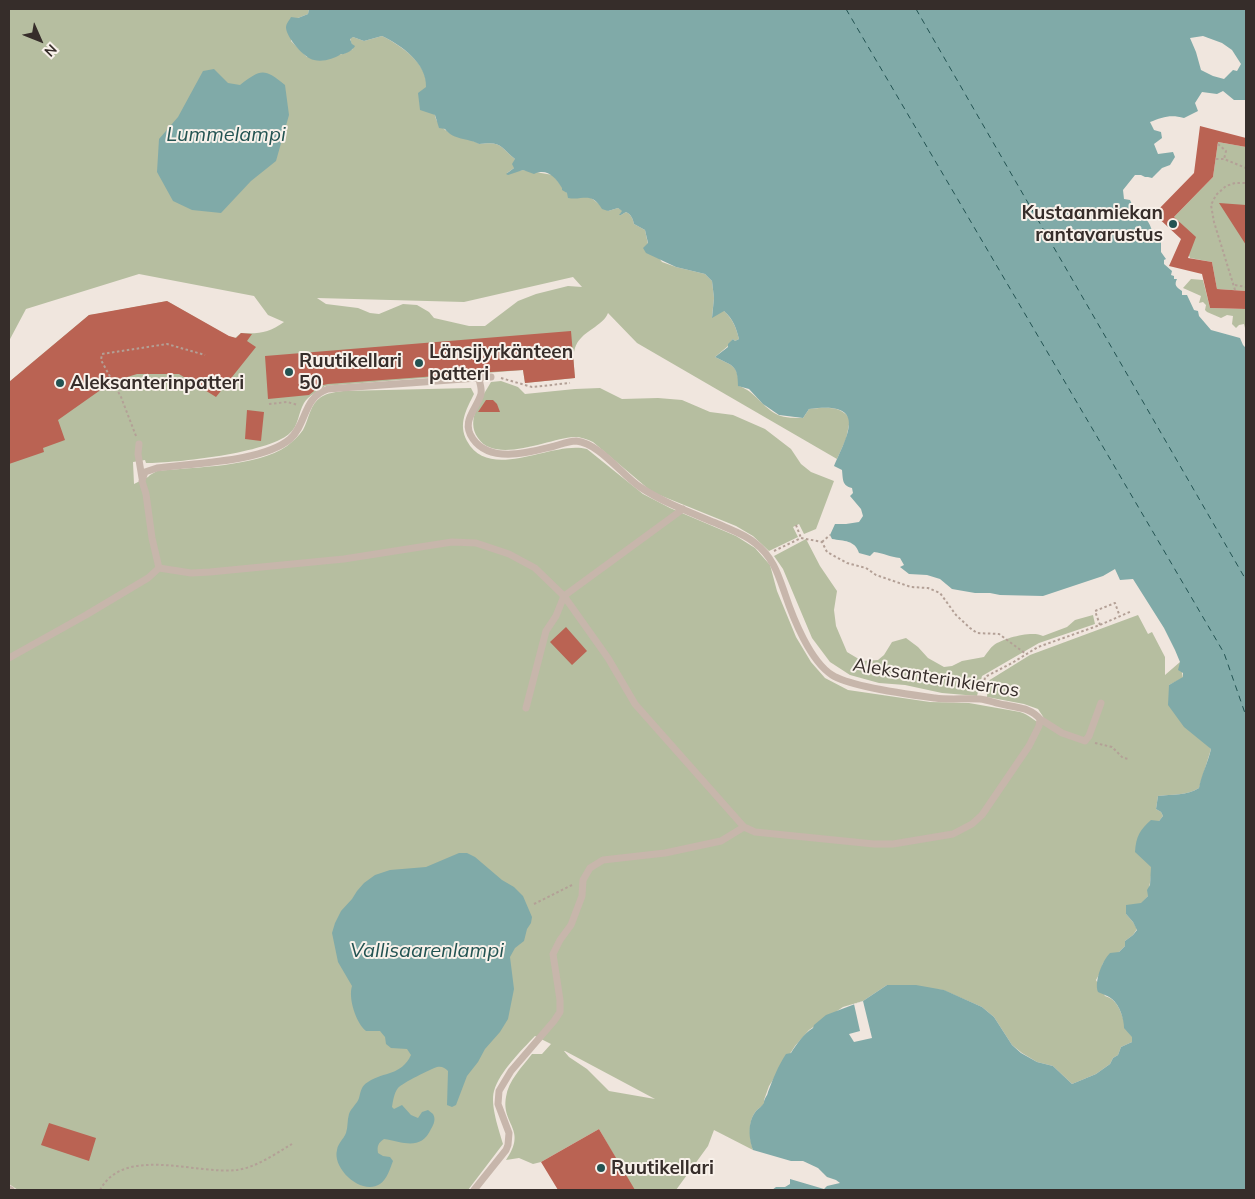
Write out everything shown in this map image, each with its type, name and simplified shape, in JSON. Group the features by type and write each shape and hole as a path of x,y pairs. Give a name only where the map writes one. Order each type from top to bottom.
{"lane":[{"path":"142,481 145,472 150,469 244,457 276,448 296,433 307,408 316,395 328,389 491,377"},
{"name":"Aleksanterinkierros","path":"480,379 480,395 471,412 469,427 473,439 484,450 502,454 514,454 533,452 568,442 584,443 599,452 640,487 683,509 748,537 767,554 776,568 803,637 819,662 832,675 848,682 935,698 982,700 1023,708 1032,711 1040,719 1039,726 1029,746 982,815 964,829 953,834 893,844 874,844 756,832 744,826"},
{"path":"139,444 138,454 142,481 159,568"},
{"path":"526,708 546,630 556,616 564,596 683,509"},
{"path":"159,568 191,573 210,572 344,559 452,542 476,543 509,554 535,568 564,596 608,658 635,704 744,826 721,841 665,853 603,860 590,868 584,880 582,896 572,925 560,940 553,954 560,1012 501,1086 498,1104 509,1133 508,1144 506,1150 474,1190"},
{"path":"9,658 148,578 159,568"},
{"path":"1040,719 1062,733 1085,741 1089,736 1101,702"}],"path":[{"path":"1218,144 1226,151 1224,159"},
{"path":"1216,159 1224,159 1246,168"},
{"path":"1235,290 1214,222 1211,205 1216,195 1226,186 1235,183 1246,183"},
{"path":"1235,285 1246,287"},
{"path":"139,444 114,382 101,360 102,354 167,344 205,355"},
{"path":"491,377 507,378 532,387 570,383"},
{"path":"269,404 287,402 307,408"},
{"path":"796,525 802,538"},
{"path":"822,542 830,535"},
{"path":"767,554 802,538 822,542"},
{"path":"822,542 827,552 847,563 866,568 876,575 911,587 928,588 940,593 956,615 977,633 999,634 1026,654"},
{"path":"1100,625 1095,611 1115,603 1120,617"},
{"path":"982,700 985,677 1046,644 1100,625 1132,611"},
{"path":"1085,741 1112,747 1123,758 1128,759"},
{"path":"534,904 584,880"},
{"path":"100,1190 110,1176 131,1168 172,1165 219,1171 237,1170 257,1164 292,1144"}],"green space":[{"path":"9,9 309,9 308,14 298,18 291,41 307,57 343,54 353,49 350,38 353,37 364,41 382,36 395,43 415,59 420,66 426,80 426,112 432,112 447,132 479,144 492,143 503,148 515,159 514,168 507,173 523,170 553,175 567,193 590,197 608,211 618,208 623,211 621,215 626,212 628,213 634,224 645,230 648,244 662,262 705,274 712,281 714,298 712,317 723,310 734,323 739,339 735,341 733,339 715,357 726,362 736,370 739,386 750,392 778,415 803,418 809,409 832,408 838,409 847,415 850,420 846,439 837,459 637,343 608,313 603,321 577,343 574,354 575,378 525,383 523,370 325,386 306,400 292,431 278,441 262,447 221,456 160,463 146,463 145,460 133,462 134,484 157,471 225,465 274,453 287,446 300,434 314,404 321,397 329,394 343,391 471,388 474,394 464,417 463,429 467,441 477,453 491,459 506,460 557,450 587,449 643,494 670,508 736,536 755,548 770,565 777,591 796,637 811,662 825,678 848,690 930,702 969,703 1020,712 1043,725 1044,718 1038,709 1024,704 987,697 988,681 1030,655 1138,615 1148,634 1152,632 1165,657 1165,675 1180,662 1183,678 1169,685 1211,749 1199,788 1184,794 1158,796 1156,809 1163,816 1159,821 1148,896 1142,903 1126,914 1137,929 1125,941 1125,946 1119,952 1103,963 1096,980 1105,996 1116,1003 1119,1008 1126,1027 1133,1037 1132,1042 1121,1047 1118,1055 1113,1058 1110,1064 1096,1074 1072,1084 1053,1066 1037,1062 1012,1045 994,1017 982,1007 943,990 887,985 863,1001 843,1007 809,1030 795,1046 769,1086 764,1100 765,1103 753,1115 750,1130 753,1150 714,1130 708,1146 676,1190 634,1190 599,1129 541,1162 533,1164 519,1158 506,1160 515,1141 505,1106 507,1091 516,1074 532,1054 542,1054 551,1044 535,1036 512,1062 497,1084 493,1103 503,1144 468,1190 18,1190 9,1184 9,382 89,315 167,301 228,336 235,338 241,333 269,331 284,322 268,315 254,296 139,274 26,309 9,341","holes":["573,277 582,287 568,286 536,294 518,301 485,326 469,326 434,318 429,312 417,305 403,304 379,314 370,313 358,308 326,304 317,298 464,302","565,1051 655,1099 609,1091 587,1069 569,1057"]},
{"path":"1218,142 1246,147 1246,291 1217,289 1212,262 1190,258 1174,217 1213,177"},
{"path":"1191,279 1203,280 1210,308 1246,309 1246,332 1244,324 1236,328 1232,324 1233,316 1227,315 1221,318 1207,312 1205,310 1206,305 1203,302 1199,303 1201,296 1183,288"},
{"path":"501,381 518,387 525,394 600,388 622,399 658,398 682,400 710,412 733,415 765,429 791,449 801,464 811,472 834,481 816,529 804,534 799,524 793,527 798,537 769,551 753,536 736,526 652,492 593,442 586,439 579,437 564,438 510,450 486,446 474,431 474,417 476,409 491,382"},
{"path":"806,539 820,566 837,591 834,610 836,626 847,652 862,661 878,660 884,655 892,642 906,638 928,658 944,667 952,666 962,661 984,657 998,642 1011,637 1025,634 1043,636 1067,627 1075,620 1093,615 1095,624 1039,643 982,676 977,696 942,693 905,685 879,683 850,675 830,662 812,638 783,569 774,556"}],"water":[{"path":"309,9 1246,9 1246,100 1234,100 1223,91 1217,94 1202,92 1195,103 1198,111 1184,118 1175,116 1150,122 1154,130 1161,132 1162,138 1154,144 1158,154 1173,152 1175,157 1170,165 1162,168 1152,178 1135,175 1123,190 1124,199 1130,200 1135,211 1144,217 1152,231 1156,231 1161,238 1161,252 1166,259 1164,264 1172,271 1171,275 1174,276 1174,279 1177,279 1176,284 1182,291 1182,295 1187,295 1194,310 1198,311 1199,316 1211,330 1240,338 1246,348 1246,1190 772,1190 776,1187 785,1187 790,1184 790,1179 824,1189 827,1186 840,1183 827,1177 818,1168 803,1161 791,1161 753,1150 750,1136 751,1120 764,1103 786,1054 791,1053 800,1039 814,1025 826,1015 863,1001 887,985 916,985 944,990 982,1007 994,1017 1012,1045 1021,1053 1037,1062 1053,1066 1072,1084 1096,1074 1110,1064 1113,1058 1118,1055 1121,1047 1132,1042 1132,1037 1124,1028 1117,1005 1111,998 1098,992 1097,983 1102,966 1110,953 1119,952 1125,946 1125,941 1137,930 1126,914 1126,905 1141,903 1148,896 1147,890 1150,885 1151,867 1135,852 1139,834 1151,820 1159,821 1163,816 1156,809 1158,796 1184,794 1199,788 1211,749 1184,727 1168,705 1169,685 1183,677 1183,673 1178,670 1180,662 1164,628 1133,579 1120,580 1115,569 1103,576 1043,596 975,593 952,589 940,579 927,575 909,574 900,567 904,565 900,558 874,552 870,556 859,553 852,543 832,539 830,535 835,524 859,522 863,516 861,509 850,496 853,493 852,488 846,486 842,470 834,466 848,430 849,421 846,414 839,410 827,408 809,409 803,418 779,415 763,404 749,389 738,386 737,374 733,367 715,357 728,347 728,344 733,339 735,341 739,339 738,335 732,320 724,311 712,318 714,298 712,281 705,274 676,267 646,253 643,248 648,243 645,230 634,224 632,217 628,213 619,215 622,211 618,208 608,211 602,209 598,203 590,198 568,198 567,193 547,173 539,172 534,174 523,170 508,175 506,174 514,168 512,164 515,159 503,148 492,143 479,144 456,137 445,129 439,128 435,115 420,110 418,93 426,87 425,78 418,63 405,50 382,36 364,41 353,37 350,39 355,46 347,53 325,60 317,61 310,58 301,52 293,42 286,28 291,17 298,18 308,14","holes":["1203,36 1222,43 1232,50 1241,64 1237,71 1233,70 1224,79 1201,70 1190,38"]},
{"name":"Lummelampi","path":"214,69 228,83 240,85 258,73 267,73 272,76 285,85 289,115 276,161 251,181 221,213 192,210 173,201 157,172 159,139 178,117 203,71"},
{"name":"Vallisaarenlampi","path":"459,853 467,853 475,857 502,880 514,887 523,896 532,917 524,941 515,948 510,957 514,989 508,1019 467,1076 456,1105 452,1107 447,1105 448,1071 442,1067 437,1067 423,1073 398,1088 392,1107 394,1109 402,1105 411,1115 418,1118 422,1112 428,1110 434,1116 434,1123 427,1136 417,1143 384,1139 380,1142 378,1153 390,1157 393,1161 388,1174 380,1184 373,1187 357,1184 344,1172 339,1165 337,1157 339,1143 346,1133 349,1114 358,1100 364,1085 402,1067 411,1055 407,1049 391,1048 386,1044 385,1037 380,1031 366,1031 359,1022 352,1003 352,986 338,962 332,933 335,923 341,911 357,891 375,875 390,870 426,867"}],"pier":[{"path":"863,1001 872,1038 854,1042 849,1034 860,1031 854,1004"}],"building":[{"name":"Kustaanmiekan rantavarustus","path":"1200,126 1246,138 1246,147 1218,142 1213,177 1174,217 1196,237 1188,258 1212,262 1217,289 1246,291 1246,309 1210,308 1202,274 1169,266 1181,239 1154,214 1194,173"},
{"path":"1219,203 1246,205 1246,245"},
{"name":"Aleksanterinpatteri","path":"167,301 229,336 236,338 241,333 252,334 247,341 256,347 216,397 179,374 137,374 121,379 109,384 58,420 65,440 43,448 44,452 9,464 9,382 89,315"},
{"name":"Länsijyrkänteen patteri","path":"571,331 575,378 525,383 523,370 491,372 328,384 314,387 314,391 309,395 268,399 265,356"},
{"path":"486,400 493,400 500,412 478,412"},
{"path":"247,410 264,412 261,441 245,439"},
{"path":"566,627 587,651 572,665 550,642"},
{"path":"49,1123 96,1138 89,1161 41,1145"},
{"name":"Ruutikellari","path":"599,1129 635,1190 558,1190 541,1162"}],"ferry route":[{"path":"846,9 1224,653 1246,716"},
{"path":"916,9 1246,580"}],"place":[{"name":"Kustaanmiekan rantavarustus","path":"1173,224"},
{"name":"Länsijyrkänteen patteri","path":"419,363"},
{"name":"Ruutikellari 50","path":"289,372"},
{"name":"Aleksanterinpatteri","path":"60,383"},
{"name":"Ruutikellari","path":"601,1168"}]}
